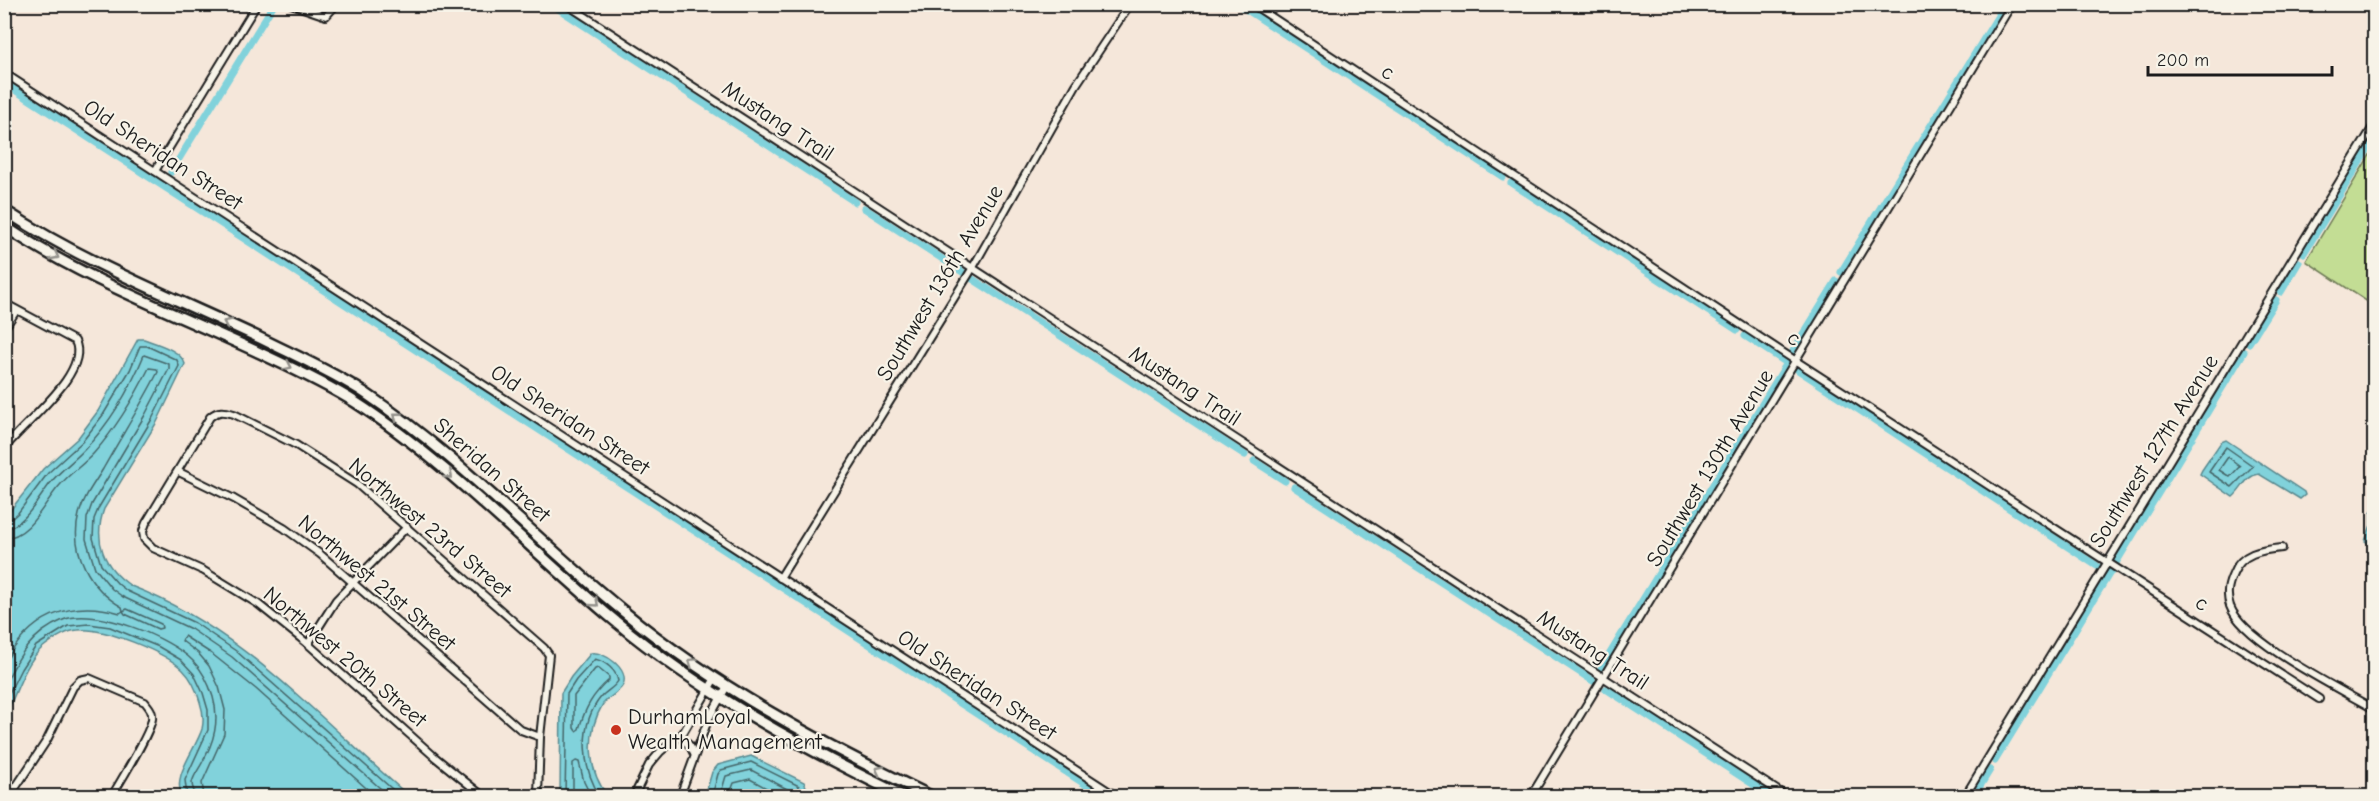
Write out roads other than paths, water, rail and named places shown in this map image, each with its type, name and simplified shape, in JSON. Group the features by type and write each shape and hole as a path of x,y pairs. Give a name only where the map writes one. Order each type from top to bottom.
{"main road":[{"name":"Sheridan Street","path":"4,210 36,231 93,262 322,368 361,390 433,444 623,611 715,678 832,746 931,796"},
{"name":"Sheridan Street","path":"4,226 85,272 313,378 354,401 424,453 615,621 664,660 825,757 903,796"}],"street":[{"path":"155,171 257,4"},
{"path":"291,4 326,16 336,5"},
{"name":"Mustang Trail","path":"566,4 1785,796"},
{"name":"Southwest 136th Avenue","path":"780,578 972,269 1076,86 1130,4"},
{"name":"c","path":"1252,4 2106,563 2319,699"},
{"name":"Southwest 130th Avenue","path":"1531,796 2012,4"},
{"name":"Old Sheridan Street","path":"4,73 1116,796"},
{"name":"Southwest 127th Avenue","path":"1965,796 2374,125"},
{"path":"4,303 75,341 79,349 77,363 53,398 4,449"},
{"path":"4,329 16,311"},
{"name":"Northwest 23rd Street","path":"179,472 210,417 215,412 224,410 296,445 357,484 549,655 540,737"},
{"name":"Northwest 20th Street","path":"179,472 146,524 143,531 144,539 153,548 204,571 258,604 308,644 419,744 483,796"},
{"name":"Northwest 21st Street","path":"179,472 234,499 284,528 320,554 521,730 540,737"},
{"path":"308,644 336,600 407,527"},
{"path":"2282,548 2256,551 2236,566 2227,587 2230,606 2248,632 2271,649 2374,709"},
{"path":"10,796 47,740 73,687 80,680 89,678 145,702 151,709 153,719 112,796"},
{"path":"634,796 649,765 660,752 683,733 715,678"},
{"path":"680,796 708,720 727,686"},
{"path":"679,736 690,746 694,754"},
{"path":"538,796 540,737"}],"water":[{"path":"138,339 168,348 179,355 185,364 157,422 104,509 100,542 107,561 121,579 131,586 171,604 209,626 245,651 409,796 183,796 180,789 182,773 203,723 201,705 194,685 183,670 163,656 133,642 102,632 78,630 68,632 42,648 25,671 5,716 5,517 43,469 78,438 98,411"},
{"path":"2226,440 2304,492 2305,495 2300,499 2259,474 2250,477 2233,497 2200,474 2221,442"},
{"path":"2374,508 2374,547 2365,541"},
{"path":"591,653 609,658 619,667 624,679 621,688 603,704 597,715 592,739 591,751 596,775 608,796 560,796 561,693"},
{"path":"751,756 804,782 807,789 803,796 705,796 712,772 718,765"}],"waterway":[{"path":"171,172 274,4"},
{"path":"551,4 855,202"},
{"path":"1238,4 1503,177"},
{"path":"1841,272 1999,14"},
{"path":"4,83 1103,796"},
{"path":"2304,253 2374,139"},
{"path":"1511,183 1737,330"},
{"path":"864,208 964,273"},
{"path":"2281,292 2299,262"},
{"path":"971,278 1245,455"},
{"path":"1793,351 1836,281"},
{"path":"2249,343 2276,300"},
{"path":"1601,668 1787,363 1745,336"},
{"path":"2116,563 2244,352"},
{"path":"1798,370 2097,566"},
{"path":"1254,461 1285,481"},
{"path":"1294,487 1593,681"},
{"path":"1995,761 2111,571"},
{"path":"1606,689 1771,796"},
{"path":"1974,796 1990,770"}],"place":[{"name":"DurhamLoyal Wealth Management","path":"616,730"}]}
